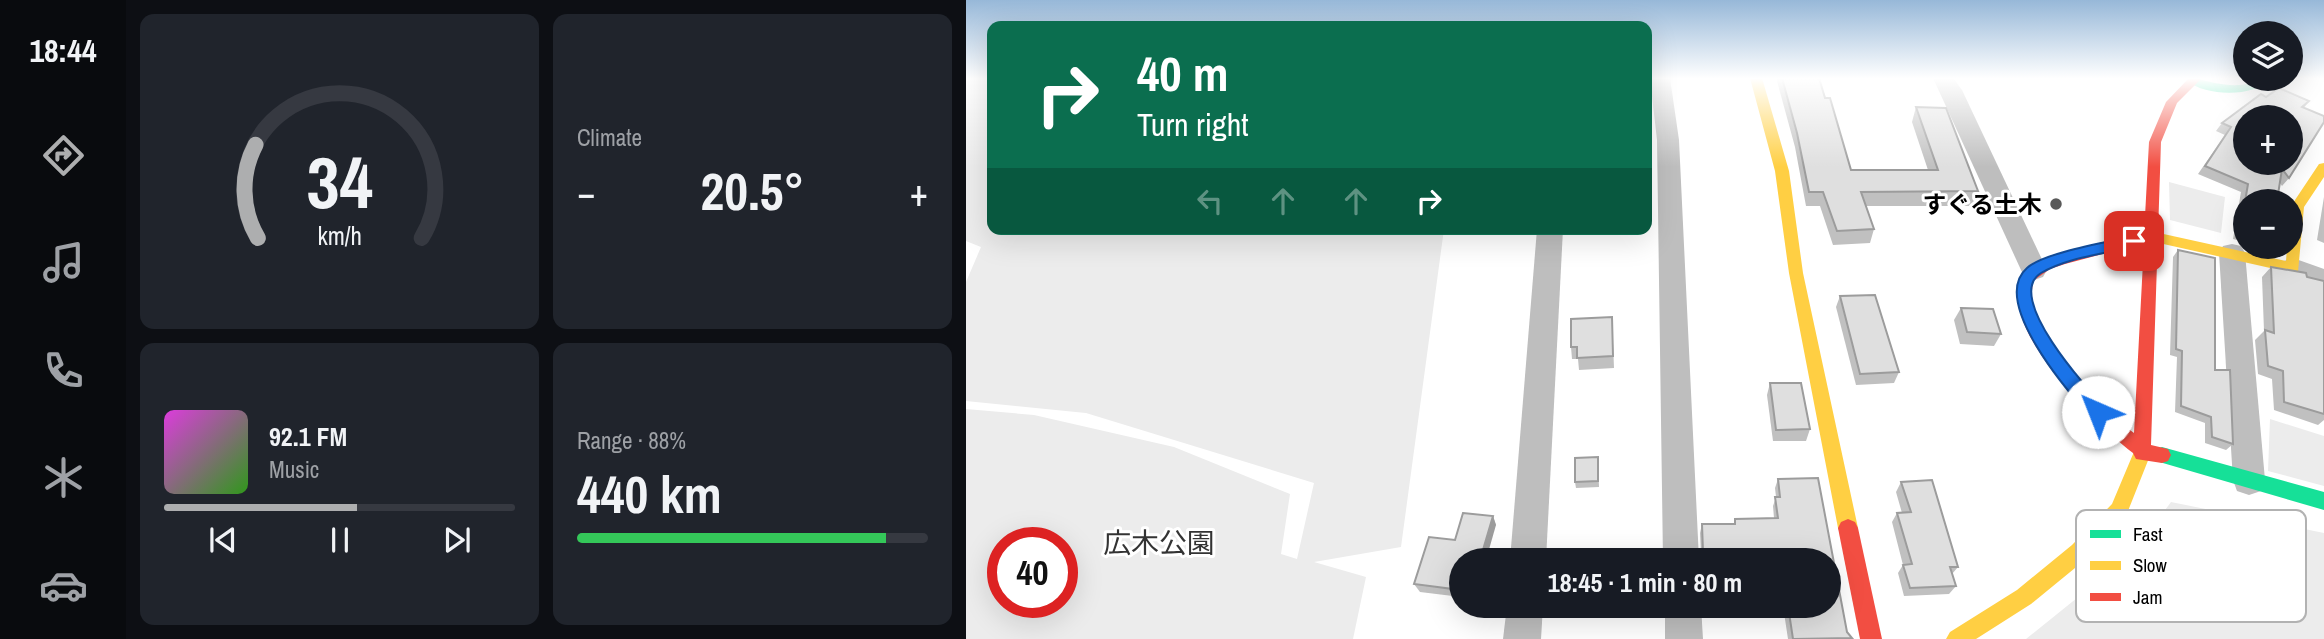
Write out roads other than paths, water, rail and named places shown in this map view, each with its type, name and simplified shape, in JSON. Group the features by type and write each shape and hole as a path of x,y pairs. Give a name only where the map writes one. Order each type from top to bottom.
{"street":[{"path":"1664,108 1668,140 1681,548"},
{"path":"1764,108 1782,171 1796,273 1871,639"},
{"path":"1959,108 2034,270"},
{"path":"2119,510 2143,450 2155,142 2170,108"},
{"path":"2293,268 2297,207 2324,167"},
{"path":"1529,548 1550,235"},
{"path":"2324,279 2293,268 2150,236 2119,247 2060,260 2034,270 2026,279 2024,296 2029,318 2070,383 2098,412 2143,450 2324,501"},
{"path":"2232,253 2249,480"},
{"path":"1957,639 2024,597 2076,554"},
{"path":"1522,639 1524,618"},
{"path":"1683,618 1684,639"}],"place":[{"name":"すぐる土木","path":"2056,204"}],"park label":[{"name":"広木公園","path":"1159,543"}]}
